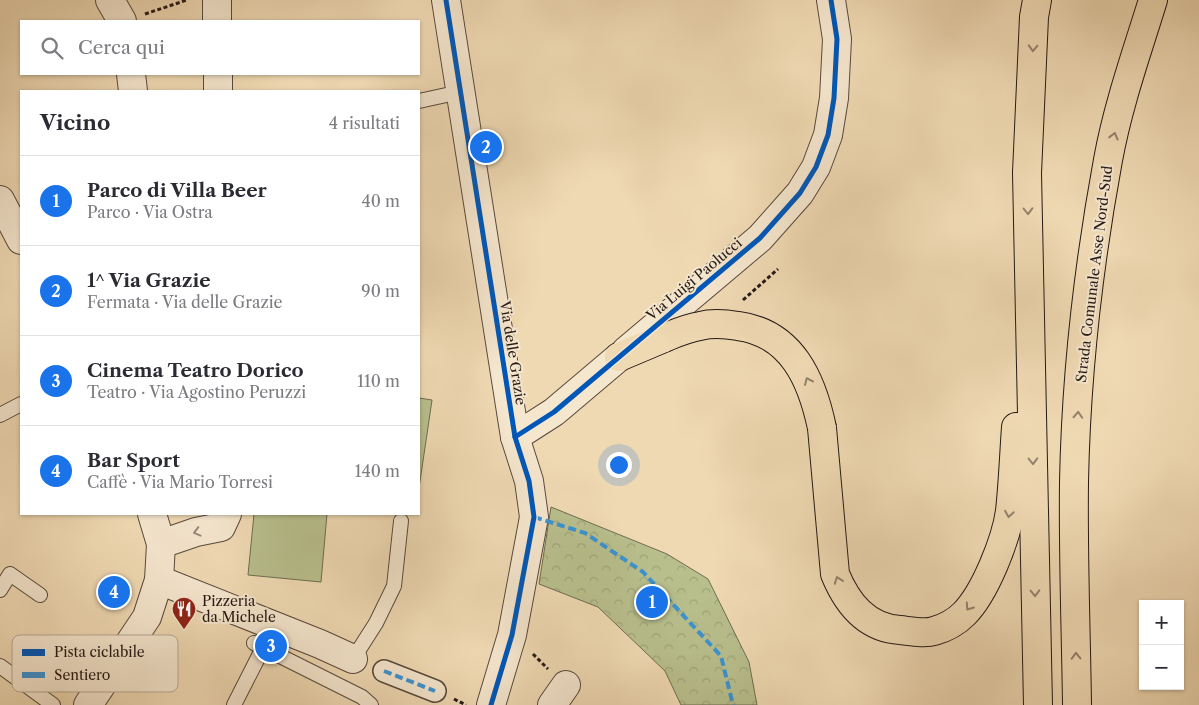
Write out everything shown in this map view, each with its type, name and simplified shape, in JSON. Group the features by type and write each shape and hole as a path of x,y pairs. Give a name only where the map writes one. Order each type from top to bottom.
{"highway":[{"path":"1037,0 1034,17 1028,173 1038,705"},
{"name":"Strada Comunale Asse Nord-Sud","path":"1077,705 1074,481 1081,355 1096,236 1107,168 1126,86 1153,0"},
{"path":"619,357 664,338 702,325 728,324 752,328 773,338 788,351 804,371 816,400 822,428 835,574 843,593 856,610 875,623 895,630 933,632 950,625 964,614 979,593 994,565 1004,537 1010,512 1029,274"}],"street":[{"path":"110,0 121,20"},
{"path":"217,0 217,20"},
{"name":"Via delle Grazie","path":"446,0 515,437 529,481 534,517 512,635 491,705"},
{"name":"Via Luigi Paolucci","path":"515,437 554,412 760,238 800,193 816,167 828,135 834,98 837,39 831,0"},
{"path":"131,75 133,90"},
{"path":"218,75 218,90"},
{"path":"0,200 20,238"},
{"path":"135,635 147,617 159,580 161,544 152,515"},
{"path":"161,544 196,532 221,527 227,515"},
{"path":"159,580 353,659"},
{"path":"384,671 435,691"},
{"path":"88,705 97,692"}],"lane":[{"path":"420,100 460,92"},
{"path":"0,415 20,405"},
{"path":"353,659 376,623 394,586 401,521"},
{"path":"0,590 10,574 40,595"},
{"path":"234,705 259,646 362,697 371,705"},
{"path":"0,666 12,675"},
{"path":"35,692 53,705"}],"path":[{"path":"148,13 187,0"},
{"path":"512,635 559,695"}],"green space":[{"path":"420,398 432,400 420,481"},
{"path":"551,507 667,554 708,579 749,662 757,705 681,705 665,671 598,607 539,584"},
{"path":"254,515 327,515 321,582 248,575"}],"marked path":[{"path":"534,517 585,533 643,572 721,656 733,705"},
{"path":"384,671 435,691"}],"cycle path":[{"path":"446,0 515,437 529,481 534,517 512,635 491,705"},
{"path":"515,437 554,412 760,238 800,193 816,167 828,135 834,98 837,39 831,0"}],"place":[{"name":"1^ Via Grazie","path":"486,147"},
{"name":"Bar Sport","path":"114,592"},
{"name":"Parco di Villa Beer","path":"652,602"},
{"name":"Pizzeria da Michele","path":"184,630"},
{"name":"Cinema Teatro Dorico","path":"271,646"}]}
